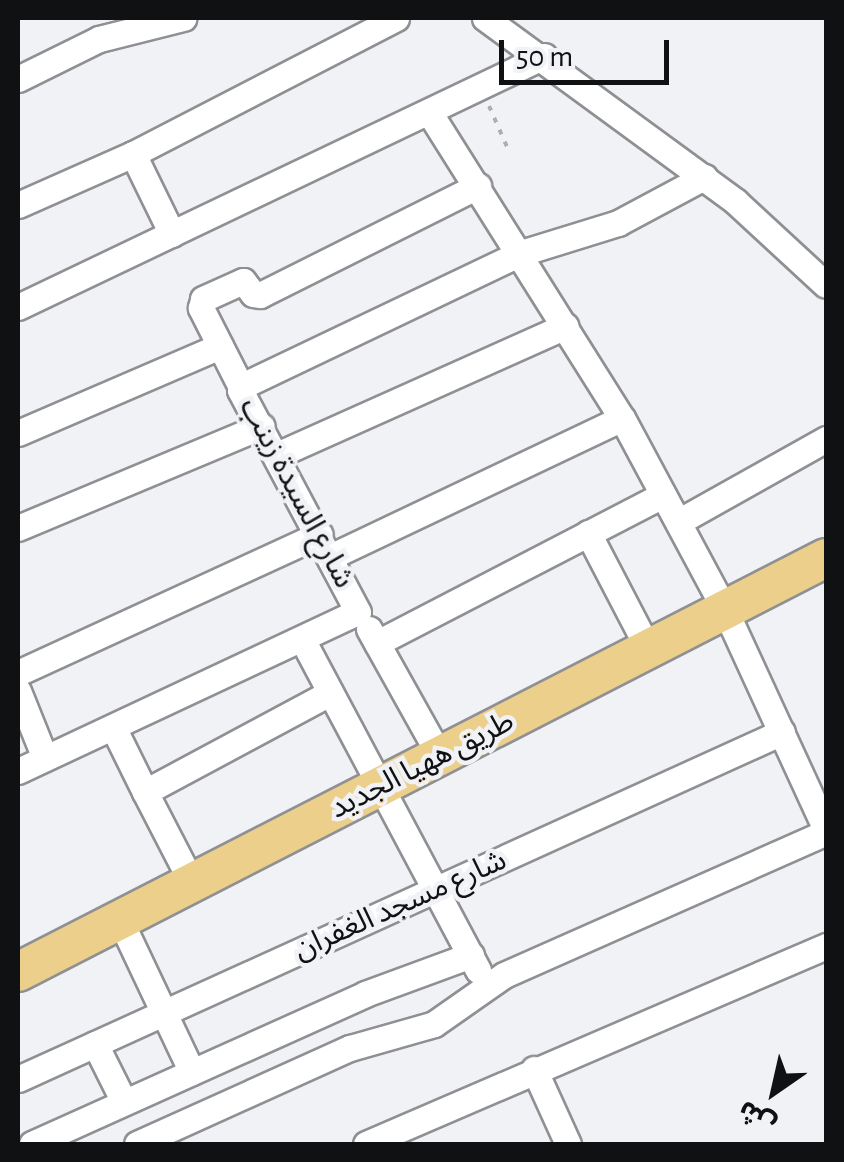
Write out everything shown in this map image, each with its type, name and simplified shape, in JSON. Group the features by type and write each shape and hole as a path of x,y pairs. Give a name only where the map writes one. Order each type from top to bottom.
{"main road":[{"name":"طريق ههيا الجديد","path":"18,972 826,558"}],"street":[{"path":"18,79 116,25 164,26 183,18"},
{"path":"18,204 133,154 396,18"},
{"path":"485,18 544,56 704,177 768,228 826,285"},
{"path":"18,304 544,56"},
{"path":"137,1144 350,1048 434,1024 486,985 633,914 826,831 725,610 622,418 429,112"},
{"path":"133,154 172,234"},
{"name":"شارع السيدة زينب","path":"18,771 358,612 241,387 521,253 618,223 704,177"},
{"path":"241,387 201,308 206,297 243,281 260,295 478,186"},
{"path":"277,455 566,326"},
{"path":"18,433 220,346"},
{"path":"18,673 622,418"},
{"path":"18,528 262,426"},
{"path":"678,522 826,440"},
{"path":"377,642 663,495"},
{"path":"588,533 648,650"},
{"path":"358,612 440,756"},
{"path":"302,639 486,985"},
{"path":"18,691 45,758"},
{"path":"145,792 330,693"},
{"path":"113,727 192,882"},
{"name":"شارع مسجد الغفران","path":"18,1078 782,732"},
{"path":"120,920 192,1072"},
{"path":"366,1144 826,946"},
{"path":"32,1144 364,994 471,955"},
{"path":"95,1044 124,1102"},
{"path":"534,1069 568,1144"}],"path":[{"path":"481,88 508,149"}]}
